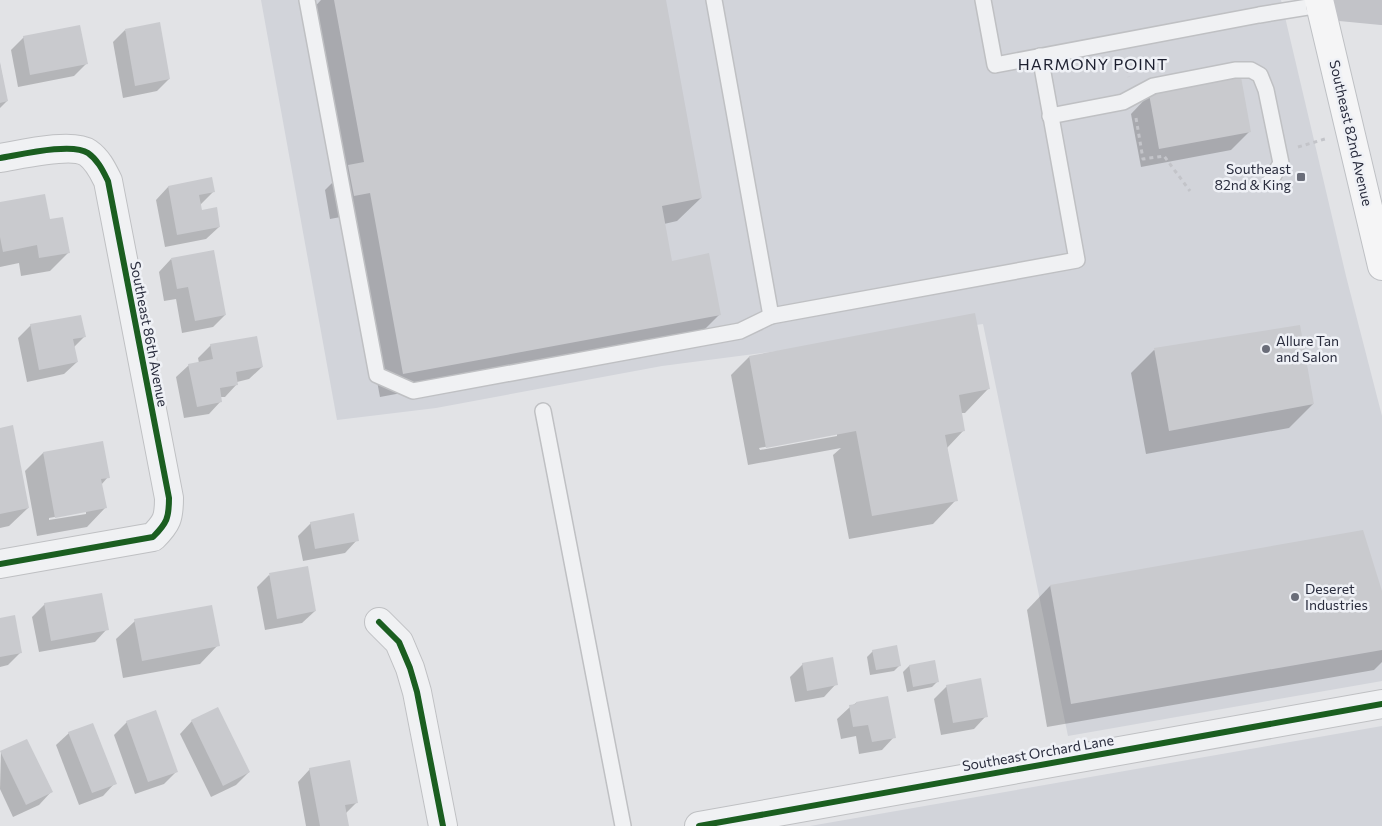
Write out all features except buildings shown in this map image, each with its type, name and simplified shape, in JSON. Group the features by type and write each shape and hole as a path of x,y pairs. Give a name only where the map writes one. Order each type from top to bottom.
{"main road":[{"path":"1325,2 1382,11"},
{"name":"Southeast 82nd Avenue","path":"1325,2 1375,206 1382,266"}],"street":[{"name":"Southeast 86th Avenue","path":"0,158 72,148 87,152 100,166 108,181 168,498 169,513 164,526 153,537 0,564"},
{"path":"379,622 400,642 410,668 417,692 443,826"},
{"name":"Southeast Orchard Lane","path":"699,826 1382,704"}],"lane":[{"path":"307,0 377,375 413,391 740,331 771,316 1077,260 1040,56"},
{"path":"714,0 771,316"},
{"path":"983,0 995,65 1325,2"},
{"path":"1050,116 1123,102 1153,86 1235,70 1250,70 1260,76 1266,90 1281,163 1271,180"},
{"path":"542,411 623,826"}],"path":[{"path":"1122,41 1143,159 1164,156 1190,191"}],"shaded area":[{"path":"261,0 1281,0 1346,276 1382,416 1382,681 1068,736 983,324 662,366 436,408 337,420"},
{"path":"1382,726 1382,826 810,826"}],"cycle path":[{"path":"0,158 45,150 80,150 88,153 95,159 108,181 169,498 166,520 153,537 0,564"},
{"path":"379,622 399,642 410,668 417,692 443,826"},
{"path":"699,826 1382,704"}],"place":[{"name":"Southeast 82nd & King","path":"1301,177"},
{"name":"Allure Tan and Salon","path":"1266,349"},
{"name":"Deseret Industries","path":"1295,597"}],"district":[{"name":"HARMONY POINT","path":"1093,64"}]}
